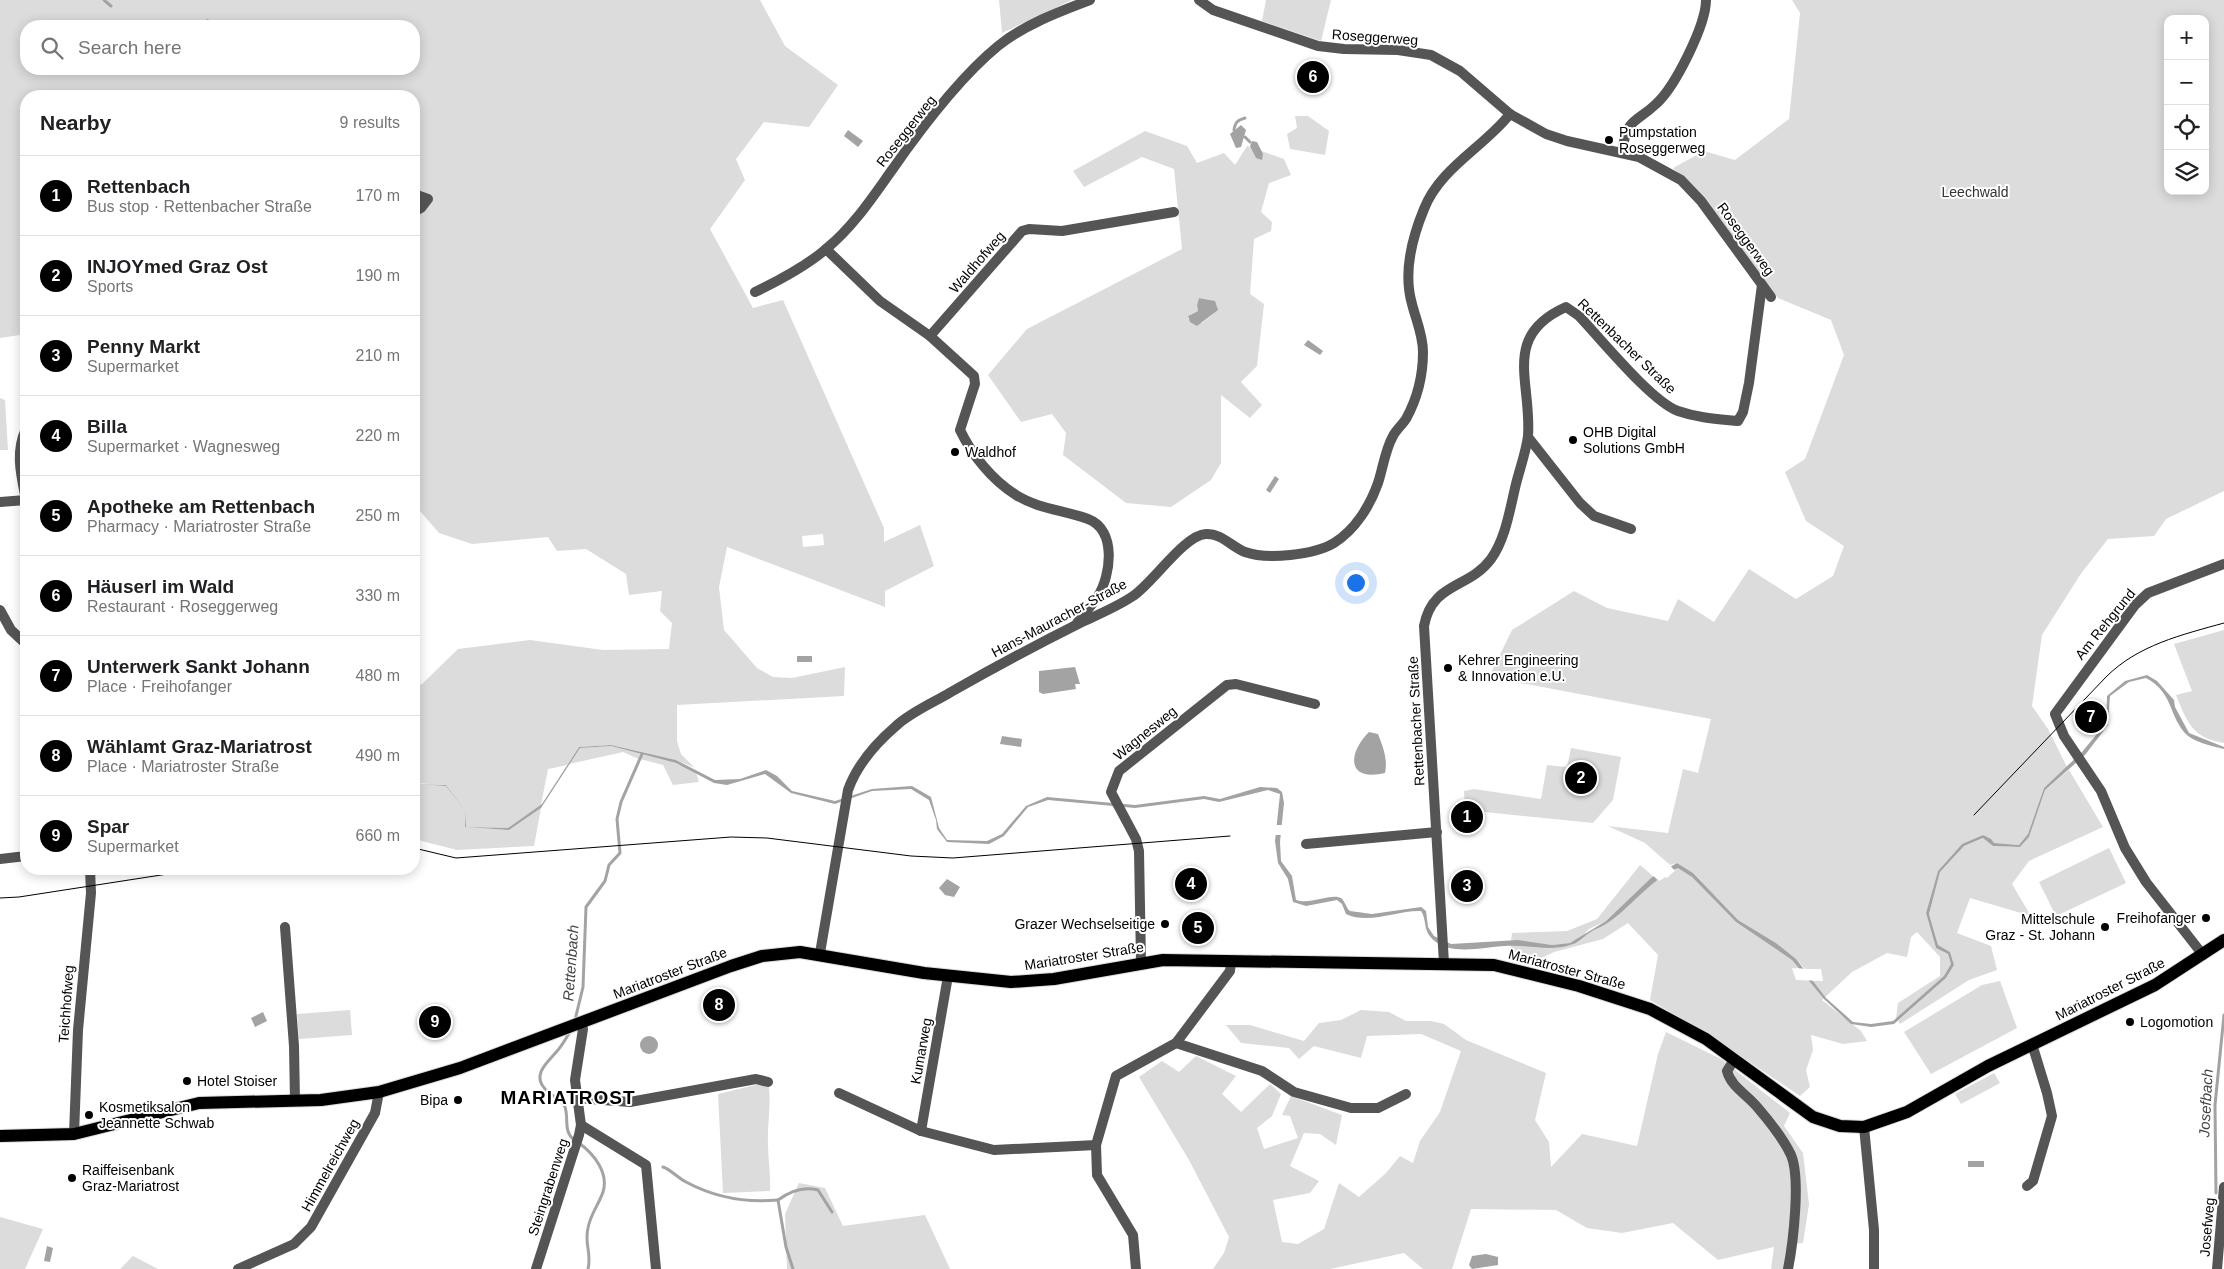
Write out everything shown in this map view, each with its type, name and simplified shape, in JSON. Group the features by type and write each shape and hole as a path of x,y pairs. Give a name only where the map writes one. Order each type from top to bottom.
{"main road":[{"name":"Mariatroster Straße","path":"0,1136 74,1134 199,1104 295,1101 380,1092 460,1068 746,961 783,953 820,953 948,976 991,981 1032,981 1141,962 1231,961 1363,965 1494,965 1616,997 1650,1009 1684,1026 1813,1116 1840,1126 1864,1127 1908,1112 2032,1044 2156,985 2224,940"}],"street":[{"name":"Roseggerweg","path":"755,292 784,278 826,249 857,218 916,139 974,68 998,47 1031,25 1090,0"},
{"name":"Roseggerweg","path":"1199,0 1213,10 1318,46 1398,50 1431,55 1460,71 1510,114 1546,134 1595,148 1639,157 1681,180 1701,201 1771,297"},
{"path":"1622,152 1624,134 1633,120 1656,104 1667,92 1701,29 1704,2"},
{"name":"Hans-Mauracher-Straße","path":"820,953 848,790 853,776 864,758 897,725 1017,655 1132,597 1150,582 1189,540 1205,534 1220,537 1245,552 1270,557 1293,555 1332,544 1351,530 1372,499 1392,437 1404,422 1418,391 1423,350 1419,327 1411,302 1409,276 1415,237 1424,209 1431,194 1443,178 1502,124 1510,114"},
{"path":"420,197 428,200 420,209"},
{"name":"Waldhofweg","path":"930,336 1022,232 1029,229 1062,231 1174,212"},
{"path":"826,249 880,300 930,336 974,376 975,384 960,430 967,444 994,479 1016,496 1039,506 1090,520 1104,531 1109,549 1107,572 1099,595 1075,626"},
{"name":"Rettenbacher Straße","path":"1444,964 1424,626 1427,610 1446,590 1478,572 1491,559 1502,538 1528,437 1526,344 1532,332 1555,312 1566,307 1579,316 1658,399 1676,410 1704,418 1738,420 1743,412 1749,382 1762,285"},
{"path":"1528,437 1580,503 1594,516 1631,528"},
{"path":"20,445 18,456 20,467"},
{"path":"0,502 20,500"},
{"name":"Am Rehgrund","path":"2203,955 2146,882 2125,848 2101,792 2087,768 2072,750 2055,714 2135,605 2148,593 2224,564"},
{"path":"0,610 11,630 20,638"},
{"name":"Wagnesweg","path":"1141,962 1139,850 1112,795 1112,786 1119,771 1226,685 1236,684 1315,704"},
{"path":"1306,844 1437,832"},
{"path":"0,859 20,857"},
{"name":"Teichhofweg","path":"74,1134 78,1030 90,875"},
{"path":"285,927 294,1046 295,1101"},
{"path":"1136,1269 1133,1235 1097,1175 1096,1145 1116,1076 1176,1043 1230,971 1231,961"},
{"name":"Kumarweg","path":"921,1131 948,976"},
{"name":"Steingrabenweg","path":"536,1269 580,1130 576,1098 576,1065 583,1029 572,1026"},
{"path":"1176,1043 1262,1071 1294,1092 1351,1108 1378,1108 1406,1094"},
{"path":"2027,1186 2033,1180 2052,1116 2048,1093 2032,1044"},
{"path":"1734,1060 1727,1071 1729,1079 1772,1124 1792,1156 1795,1236 1788,1269"},
{"path":"576,1098 630,1102 756,1079 768,1082"},
{"name":"Himmelreichweg","path":"238,1269 294,1244 311,1227 375,1113 380,1092"},
{"path":"840,1093 921,1131 994,1150 1096,1145"},
{"path":"1864,1127 1874,1226 1874,1269"},
{"path":"580,1130 646,1165 656,1269"},
{"name":"Josefweg","path":"2217,1269 2224,1187"}],"green space":[{"path":"0,0 760,0 785,46 838,85 809,127 764,122 736,159 745,180 710,229 753,308 783,300 884,528 884,542 920,525 934,566 885,591 885,607 727,547 719,587 724,630 757,668 773,677 792,678 845,667 844,696 677,705 677,741 681,754 695,768 676,760 611,745 579,747 567,765 548,769 541,805 508,828 466,827 466,815 465,827 509,830 541,808 534,846 457,850 420,841 420,784 446,786 462,807 446,785 420,783 420,683 421,685 458,649 530,640 603,650 669,649 672,623 660,611 662,591 629,595 626,574 586,549 557,551 548,537 472,544 439,533 420,511 420,90 20,90 20,335 0,338","holes":["823,534 824,545 803,547 802,536"]},
{"path":"999,0 1072,0 1002,33"},
{"path":"1266,0 1331,0 1321,41 1262,21"},
{"name":"Leechwald","path":"1792,0 2224,0 2224,491 2166,519 2154,536 2108,539 2080,575 2042,635 2032,706 2048,729 2067,767 2044,788 2028,834 2019,845 1994,843 1983,835 1962,844 1938,871 1926,913 1936,948 1948,954 1951,964 1945,976 1896,1019 1898,1003 1940,976 1940,957 1917,932 1911,937 1907,957 1887,953 1852,972 1822,1000 1861,1031 1867,1041 1843,1044 1811,1035 1813,1050 1806,1070 1810,1087 1800,1096 1711,1036 1650,1000 1658,955 1628,923 1603,939 1554,952 1537,960 1511,957 1511,945 1556,947 1579,942 1589,932 1606,924 1651,883 1664,877 1656,869 1667,878 1678,867 1692,877 1736,922 1792,960 1799,969 1792,968 1796,980 1823,981 1821,969 1805,969 1776,943 1738,920 1693,873 1677,863 1670,865 1645,843 1608,826 1668,833 1683,769 1698,773 1711,719 1489,677 1512,630 1574,591 1607,608 1668,621 1678,599 1714,622 1749,569 1796,599 1833,576 1844,546 1806,521 1785,472 1805,459 1844,355 1831,320 1778,298 1704,199 1673,168 1704,151 1735,160 1789,119 1800,13"},
{"path":"1295,116 1308,116 1329,131 1325,155 1290,149 1287,134 1297,128"},
{"path":"1145,131 1187,146 1197,163 1224,153 1235,165 1247,146 1284,159 1291,175 1269,183 1261,212 1272,222 1271,231 1254,239 1250,294 1264,304 1257,366 1241,382 1262,405 1250,418 1221,395 1221,463 1211,480 1171,507 1126,503 1063,455 1066,433 1052,414 1021,422 988,375 1027,329 1182,249 1174,169 1142,157 1084,187 1073,171","holes":["1199,298 1210,300 1213,314 1202,323 1188,319 1189,315 1198,311"]},
{"path":"0,398 5,400 8,450 0,450"},
{"path":"2224,630 2224,743 2213,741 2198,733 2188,721 2176,695 2192,691 2174,644"},
{"path":"611,746 676,763 696,772 699,782 673,785 663,765 636,758 623,752 569,764 580,748"},
{"path":"1571,748 1621,757 1613,800 1593,823 1465,810 1464,791 1474,789 1541,799 1547,765 1567,767"},
{"path":"2069,770 2103,827 2029,861 2012,884 2031,916 1970,898 1957,933 1991,946 1997,970 1969,980 1900,1024 1898,1021 1946,978 1954,965 1950,952 1938,945 1929,914 1940,872 1964,846 1984,838 1993,846 2020,847 2029,837 2045,790"},
{"path":"2109,848 2126,883 2056,916 2039,882"},
{"path":"1640,865 1653,876 1606,921 1589,929 1580,939 1570,943 1552,945 1511,941 1512,933 1567,931 1597,919"},
{"path":"2000,981 2017,1028 1931,1074 1904,1032 1982,985"},
{"path":"350,1010 352,1035 299,1039 297,1014"},
{"path":"1361,1010 1389,1012 1406,1021 1431,1021 1444,1024 1466,1040 1546,1073 1535,1120 1549,1142 1551,1167 1582,1134 1637,1146 1658,1054 1666,1032 1721,1059 1790,1113 1784,1126 1803,1153 1809,1204 1803,1243 1790,1244 1785,1269 1771,1269 1774,1247 1718,1260 1673,1223 1622,1233 1587,1228 1556,1210 1471,1209 1452,1269 1423,1269 1404,1253 1330,1269 1213,1269 1224,1253 1229,1237 1189,1160 1139,1077 1162,1061 1179,1072 1196,1056 1236,1076 1222,1094 1241,1112 1270,1084 1281,1094 1272,1116 1257,1128 1264,1149 1298,1138 1290,1116 1282,1115 1291,1096 1342,1115 1336,1145 1320,1134 1304,1133 1290,1166 1319,1181 1310,1193 1273,1200 1282,1242 1298,1244 1324,1229 1339,1183 1359,1197 1386,1173 1400,1156 1413,1163 1420,1141 1440,1112 1461,1051 1421,1034 1367,1036 1361,1058 1314,1046 1299,1059 1289,1048 1241,1043 1226,1025 1250,1025 1304,1041 1319,1023 1341,1020"},
{"path":"1994,1073 2000,1083 1961,1104 1955,1094"},
{"path":"768,1082 770,1098 768,1150 770,1191 723,1193 718,1094"},
{"path":"799,1183 825,1188 843,1226 925,1215 950,1269 787,1269 785,1214"},
{"path":"0,1217 43,1229 25,1269 0,1269"},
{"path":"133,1256 158,1269 120,1269"}],"shaded area":[{"path":"1241,125 1246,130 1241,147 1236,148 1230,134"},
{"path":"848,130 863,141 858,147 844,136"},
{"path":"1252,141 1257,142 1263,154 1262,160 1256,158 1250,146"},
{"path":"1199,298 1215,301 1218,310 1197,326 1190,322 1188,316 1198,311"},
{"path":"1308,340 1323,351 1320,355 1304,345"},
{"path":"1275,476 1279,479 1270,493 1266,490"},
{"path":"797,656 812,656 812,662 797,662"},
{"path":"1075,667 1080,684 1075,684 1076,689 1043,694 1039,692 1039,671"},
{"path":"2147,675 2157,681 2174,700 2175,707 2189,733 2224,747 2224,749 2197,741 2184,732 2166,696 2155,684 2146,678 2129,682 2110,696 2108,725 2085,755 2045,790 2029,837 2020,847 1993,846 1983,838 1964,846 1940,872 1929,914 1938,945 1950,952 1954,965 1946,978 1894,1024 1871,1027 1851,1024 1824,999 1792,960 1736,922 1692,877 1678,868 1667,873 1649,887 1606,924 1576,943 1554,948 1513,946 1464,950 1454,949 1444,947 1429,935 1421,911 1364,918 1346,914 1342,904 1337,900 1306,906 1293,902 1288,879 1278,863 1275,841 1280,794 1268,790 1219,802 1204,799 1135,808 1048,800 1028,807 1004,836 989,844 947,842 937,829 929,800 911,789 872,791 835,804 791,793 765,774 727,785 714,783 676,763 611,746 580,748 541,808 509,830 465,827 466,812 466,827 508,828 542,804 579,747 611,745 676,760 715,780 740,779 766,770 777,776 792,791 835,801 872,789 912,786 931,797 939,828 947,840 987,841 1002,834 1026,806 1047,797 1135,805 1204,796 1220,799 1260,787 1277,788 1282,792 1284,803 1280,842 1281,861 1292,876 1296,900 1308,901 1337,897 1342,899 1350,911 1372,914 1421,907 1426,911 1428,927 1434,936 1451,944 1518,940 1552,945 1570,943 1606,921 1652,877 1677,863 1693,873 1738,920 1776,943 1796,959 1826,998 1853,1022 1871,1024 1893,1021 1944,976 1951,964 1948,954 1936,948 1926,913 1938,871 1962,844 1983,835 1994,843 2019,845 2028,834 2044,788 2082,752 2106,723 2107,696 2125,681"},
{"path":"1369,732 1378,734 1385,758 1385,773 1372,775 1363,773 1357,770 1354,764 1357,749"},
{"path":"1002,736 1022,739 1021,747 1000,744"},
{"path":"420,784 446,785 466,812 446,786"},
{"path":"947,879 960,887 954,897 945,895 939,888"},
{"path":"263,1012 267,1021 255,1027 251,1018"},
{"path":"649,1036 657,1041 658,1045 653,1053 649,1054 641,1049 640,1045 645,1037"},
{"path":"1968,1161 1984,1161 1984,1167 1968,1167"},
{"path":"47,1246 53,1248 50,1262 44,1261"},
{"path":"1486,1254 1498,1257 1498,1265 1472,1269 1469,1265 1472,1256"}],"pier":[{"path":"1275,825 1284,825 1283,835 1273,835"},
{"path":"1668,863 1675,871 1659,881 1651,874"},
{"path":"1795,968 1808,969 1816,981 1805,980"}],"waterway":[{"path":"104,0 111,6"},
{"path":"1234,130 1237,122 1245,118"},
{"path":"1245,137 1250,142"},
{"name":"Rettenbach","path":"575,1020 583,987 586,907 605,881 609,865 620,853 617,819 621,802 642,754"},
{"name":"Josefbach","path":"2216,1193 2215,1105 2224,1015"},
{"name":"Rettenbach","path":"571,1030 560,1048 546,1063 540,1078 545,1089 561,1101 565,1107 567,1129 574,1140"},
{"name":"Rettenbach","path":"579,1143 595,1158 604,1178 603,1192 588,1228 588,1269"},
{"path":"663,1167 686,1182 708,1192 742,1200 778,1200 786,1247 793,1269"},
{"path":"778,1200 797,1190 818,1190 832,1212"}],"tram line":[{"path":"1974,815 2118,666 2161,642 2224,623"},
{"path":"420,849 456,858 731,837 767,838 911,856 953,858 1230,836"},
{"path":"0,898 19,897 161,875"}],"place":[{"name":"Häuserl im Wald","path":"1313,77"},
{"name":"Pumpstation Roseggerweg","path":"1609,140"},
{"name":"OHB Digital Solutions GmbH","path":"1573,440"},
{"name":"Waldhof","path":"955,452"},
{"name":"Kehrer Engineering & Innovation e.U.","path":"1448,668"},
{"name":"Unterwerk Sankt Johann","path":"2091,717"},
{"name":"INJOYmed Graz Ost","path":"1581,778"},
{"name":"Rettenbach","path":"1467,817"},
{"name":"Billa","path":"1191,884"},
{"name":"Penny Markt","path":"1467,886"},
{"name":"Freihofanger","path":"2206,918"},
{"name":"Grazer Wechselseitige","path":"1165,924"},
{"name":"Mittelschule Graz - St. Johann","path":"2105,927"},
{"name":"Apotheke am Rettenbach","path":"1198,928"},
{"name":"Wählamt Graz-Mariatrost","path":"719,1005"},
{"name":"Spar","path":"435,1022"},
{"name":"Logomotion","path":"2130,1022"},
{"name":"Hotel Stoiser","path":"187,1081"},
{"name":"Bipa","path":"458,1100"},
{"name":"Kosmetiksalon Jeannette Schwab","path":"89,1115"},
{"name":"Raiffeisenbank Graz-Mariatrost","path":"72,1178"}],"district":[{"name":"MARIATROST","path":"568,1097"}]}
